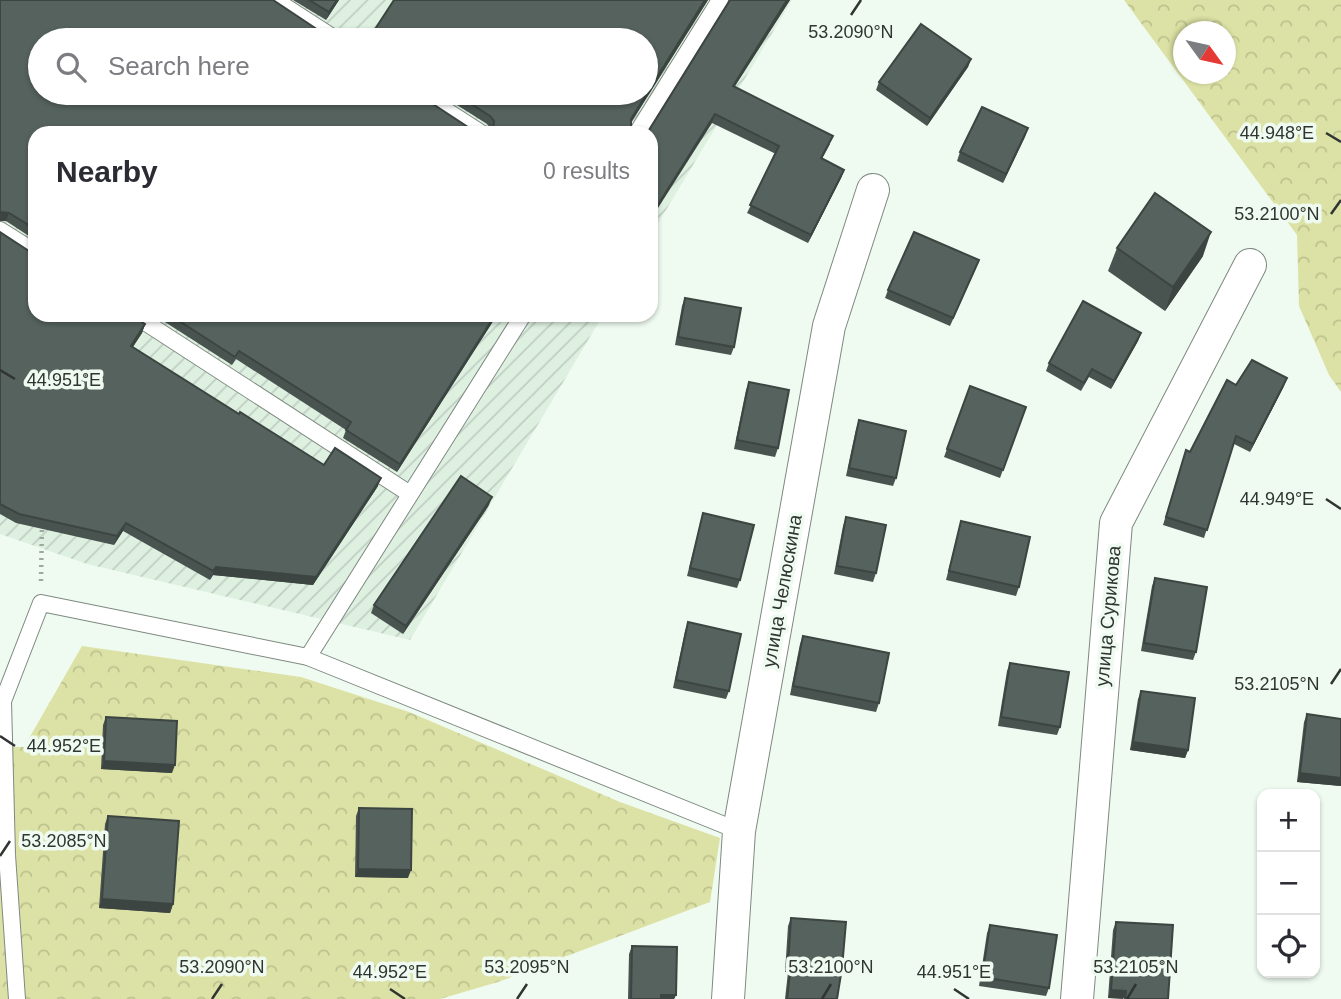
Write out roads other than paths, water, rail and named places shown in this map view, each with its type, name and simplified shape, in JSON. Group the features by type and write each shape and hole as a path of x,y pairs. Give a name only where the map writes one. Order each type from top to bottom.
{"street":[{"name":"улица Челюскина","path":"728,999 739,831 829,326 873,190"},
{"name":"улица Сурикова","path":"1077,999 1116,523 1250,265"}],"lane":[{"path":"275,0 318,28"},
{"path":"658,99 720,0"},
{"path":"438,105 470,126"},
{"path":"641,126 654,105"},
{"path":"0,230 28,248"},
{"path":"145,322 410,494"},
{"path":"308,657 519,322"},
{"path":"17,999 7,855 3,701 41,603 308,657 739,831"}]}
